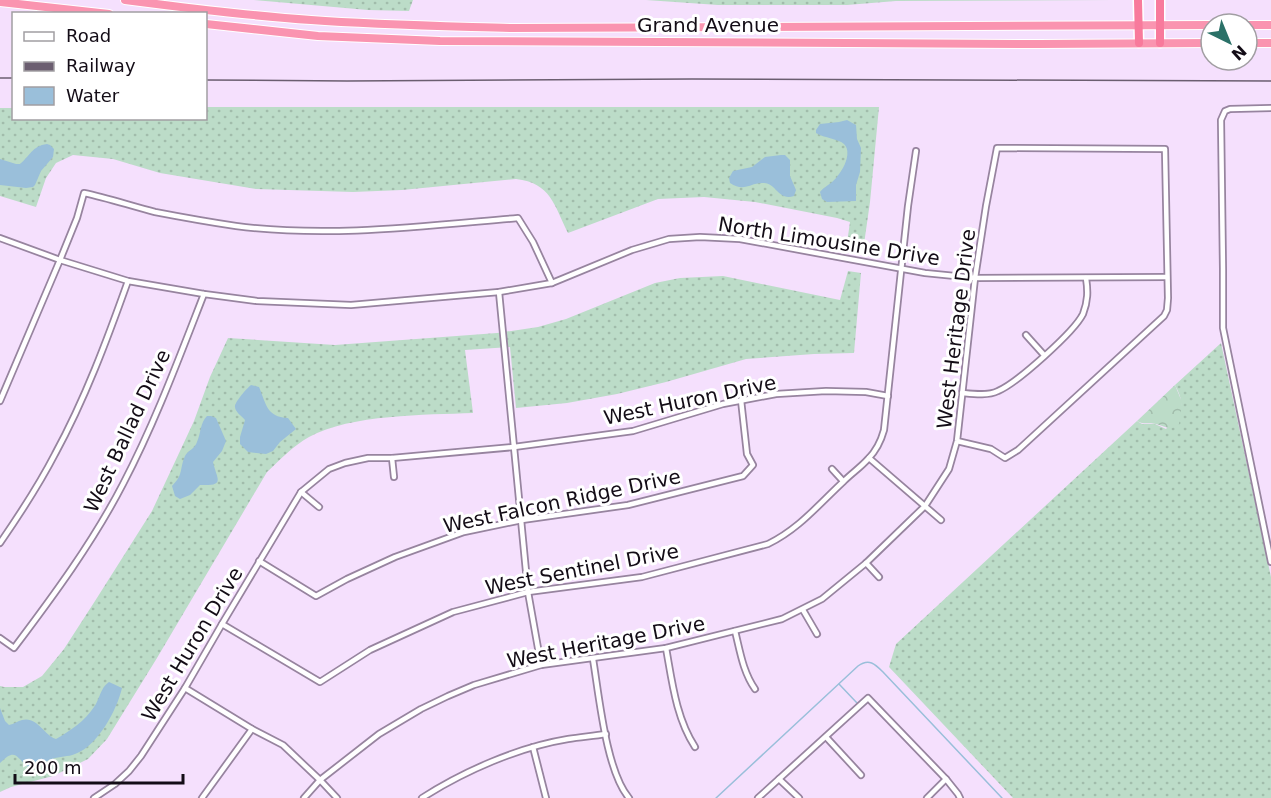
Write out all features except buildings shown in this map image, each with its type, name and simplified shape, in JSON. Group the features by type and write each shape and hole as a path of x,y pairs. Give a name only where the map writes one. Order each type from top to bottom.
{"highway":[{"name":"Grand Avenue","path":"125,0 263,16 442,26 1199,25"},
{"path":"1138,0 1139,43"},
{"path":"1160,0 1160,43"},
{"path":"0,2 91,12"},
{"name":"Grand Avenue","path":"207,24 318,36 440,41 1199,43"}],"street":[{"path":"1271,108 1230,109 1225,111 1221,120 1223,328 1271,562"},
{"name":"West Heritage Drive","path":"304,798 320,780 379,734 421,709 474,685 541,665 666,648 782,619 822,599 866,563 925,506 949,469 957,441 975,278 997,148 1165,148 1167,277"},
{"name":"West Sentinel Drive","path":"222,624 320,682 370,650 453,612 528,592 642,577 768,544 784,536 869,458 880,442 884,430 916,151"},
{"path":"0,401 60,260 84,192 153,211 236,226 298,231 358,231 518,218 533,242 552,283"},
{"name":"North Limousine Drive","path":"0,238 128,281 257,301 351,305 499,292 552,283 632,250 669,239 700,237 740,239 925,273 975,278 1167,277"},
{"path":"957,441 991,449 1005,458 1018,450 1164,316 1168,298 1167,277"},
{"path":"962,393 997,392 1018,379 1071,331 1082,316 1086,305 1088,292 1086,278"},
{"path":"0,543 57,452 91,378 128,281"},
{"path":"499,292 528,592 541,665"},
{"name":"West Ballad Drive","path":"0,638 14,648 54,595 107,514 150,426 204,294"},
{"path":"1026,335 1044,355"},
{"name":"West Huron Drive","path":"94,798 129,771 155,736 301,492 329,469 368,458 392,458 514,447 633,431 723,404 776,394 826,391 866,392 888,396"},
{"name":"West Falcon Ridge Drive","path":"259,561 316,596 395,557 465,532 522,520 628,505 743,476 753,465 747,454 741,400"},
{"path":"392,458 394,477"},
{"path":"869,458 941,520"},
{"path":"832,469 843,481"},
{"path":"301,492 319,507"},
{"path":"866,563 879,577"},
{"path":"803,610 817,634"},
{"path":"735,631 744,665 755,689"},
{"path":"666,648 683,724 695,747"},
{"path":"593,659 614,768 629,798"},
{"path":"185,688 283,746 337,798"},
{"path":"758,798 868,698 946,779 960,798"},
{"path":"202,798 252,729"},
{"path":"422,798 469,771 533,747 606,734"},
{"path":"826,737 861,775"},
{"path":"533,747 546,798"},
{"path":"779,779 799,798"},
{"path":"927,798 946,779"}],"green space":[{"path":"254,0 413,0 409,11 368,10"},
{"path":"646,0 1113,0 718,5"},
{"path":"207,107 879,107 863,251 846,250 850,222 755,202 704,197 658,199 568,233 555,205 544,190 528,181 516,179 402,190 353,192 256,189 160,173 113,159 73,155 56,163 46,178 36,207 0,196 0,108 12,108 12,120 207,120"},
{"path":"848,271 861,273 854,353 746,359 617,394 567,403 516,408 510,347 465,350 473,413 412,415 367,420 326,429 309,437 267,472 107,739 88,759 53,776 0,792 0,686 23,687 42,676 64,649 152,511 194,421 210,377 228,338 335,345 497,333 538,327 566,319 655,283 680,278 723,276 840,300"},
{"path":"1221,343 1271,577 1271,798 1013,798 889,667 896,644 1137,421 1142,424 1155,424 1166,429 1181,408 1175,385"},
{"path":"1175,385 1182,402 1179,424 1168,428 1137,421"}],"water":[{"path":"847,120 856,125 857,139 861,148 856,201 827,202 822,199 820,192 835,180 842,170 847,159 847,148 842,142 816,133 816,130 820,124"},
{"path":"47,144 54,149 53,157 41,171 33,187 0,185 0,159 20,164 35,149"},
{"path":"785,155 790,160 790,176 796,190 794,196 784,196 772,186 764,183 740,187 730,183 729,178 733,171 752,167 765,157"},
{"path":"251,385 259,387 265,404 271,412 288,418 296,429 273,451 266,454 248,452 240,444 245,420 236,411 235,405"},
{"path":"207,416 216,418 226,441 222,451 213,462 218,481 214,484 200,485 190,495 180,499 175,496 172,486 180,475 185,456 196,444"},
{"path":"109,682 122,688 119,697 105,727 83,750 49,760 32,769 14,755 10,755 0,763 0,708 9,725 22,720 32,721 56,739 86,717"}],"waterway":[{"path":"716,798 865,662 874,664 883,672 1002,798"},
{"path":"839,684 857,703"}],"railway":[{"path":"0,78 12,78"},
{"path":"207,80 1271,81"}]}
